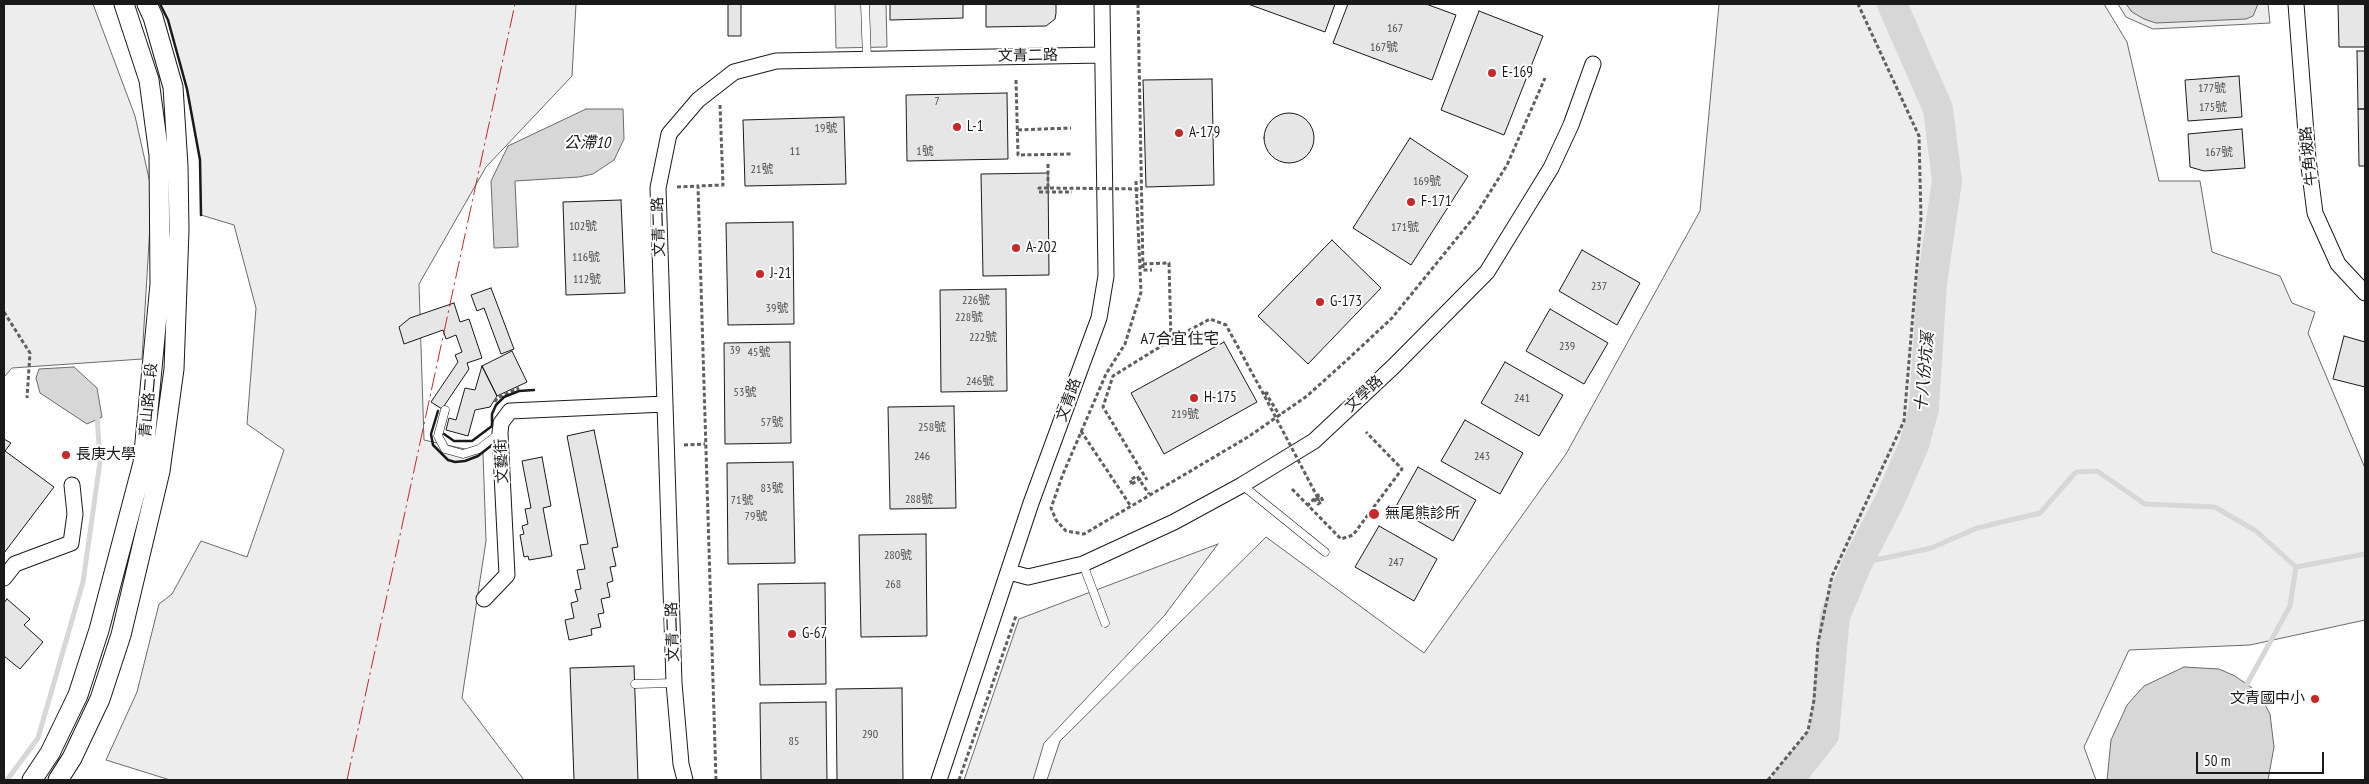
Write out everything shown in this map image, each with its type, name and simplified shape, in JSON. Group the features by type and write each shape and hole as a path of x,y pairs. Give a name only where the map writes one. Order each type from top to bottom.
{"street":[{"name":"青山路二段","path":"32,780 50,753 78,695 99,630 143,463 160,284 159,155 148,80 124,4"},
{"name":"青山路二段","path":"58,780 72,758 100,699 121,636 160,471 174,368 179,230 178,166 173,87 153,17 147,4"},
{"name":"文青路","path":"939,780 1032,503 1100,318 1106,276 1102,4"},
{"name":"牛角坡路","path":"2296,4 2308,159 2315,213 2338,264 2365,293"},
{"name":"文青二路","path":"685,780 681,764 674,682 658,188 670,134 698,100 734,72 776,61 1102,55"},
{"name":"文學路","path":"1009,572 1028,577 1083,564 1174,522 1242,485 1314,441 1394,366 1487,272 1551,168 1571,125 1593,64"},
{"name":"文藝街","path":"484,599 507,575 500,433 502,423 510,410 665,404"},
{"path":"4,578 15,564 71,543 75,514 72,485"}],"lane":[{"path":"865,4 867,59"},
{"path":"445,410 438,436 444,449 463,454 479,449 500,433"},
{"path":"1242,485 1325,552"},
{"path":"1083,564 1105,623"},
{"path":"635,684 674,682"}],"path":[{"path":"1138,4 1143,270 1152,270"},
{"path":"1768,780 1808,731 1814,700 1818,643 1832,576 1904,421 1921,218 1919,136 1858,4"},
{"path":"1136,181 1141,292 1125,344 1106,374 1050,508 1056,520 1066,531 1084,534 1280,416 1307,396 1392,318 1475,216 1507,165 1545,78"},
{"path":"1016,80 1018,156 1072,154"},
{"path":"677,187 723,185 720,105"},
{"path":"1018,130 1071,128"},
{"path":"1048,164 1048,188"},
{"path":"698,186 715,780"},
{"path":"1072,192 1039,192 1039,188 1142,189"},
{"path":"1143,264 1169,263 1171,340"},
{"path":"4,312 30,353 27,398"},
{"path":"1149,494 1138,476 1130,480 1132,484 1145,478 1103,407 1113,376 1171,340 1210,319 1226,325 1280,416"},
{"path":"1266,394 1315,497 1307,506"},
{"path":"1082,432 1130,505"},
{"path":"1292,490 1341,539 1353,535 1402,469 1366,432"},
{"path":"684,445 705,444"},
{"path":"959,780 1016,616"}],"shaded area":[{"path":"4,4 93,4 135,116 152,192 142,359 12,368 4,377"},
{"path":"160,4 576,4 572,76 486,167 419,284 424,440 483,453 486,541 462,698 524,780 170,780 106,760 137,692 159,604 172,594 201,541 247,557 284,450 247,424 256,308 234,225 201,215 200,160 187,89 168,20"},
{"path":"835,4 886,4 887,47 836,48"},
{"path":"1719,4 2104,4 2127,42 2159,181 2200,181 2212,252 2280,276 2292,303 2315,312 2308,333 2365,468 2365,620 2250,645 2129,650 2084,747 2096,780 1047,780 1060,741 1266,537 1424,653 1566,454 1700,211"},
{"path":"2118,4 2268,4 2270,23 2153,29 2126,17"},
{"path":"1218,544 1164,616 1044,743 1033,780 964,780 1019,619"}],"water":[{"path":"2126,4 2258,4 2253,16 2246,19 2156,23 2132,12"},
{"name":"公滯10","path":"586,109 623,109 624,139 614,160 593,174 579,177 515,181 518,247 494,248 491,181 508,146"},
{"path":"74,367 97,388 102,417 87,424 40,393 36,378 39,369"},
{"path":"2184,667 2219,669 2235,676 2259,693 2270,714 2274,747 2268,780 2107,780 2111,740 2127,705 2144,686"}],"building":[{"path":"728,4 741,4 741,36 728,36"},
{"path":"890,4 963,4 963,18 890,20"},
{"path":"986,4 1056,4 1055,19 1046,26 986,27"},
{"path":"1248,4 1335,4 1325,32"},
{"path":"1348,4 1426,4 1456,15 1432,80 1333,43"},
{"path":"2338,4 2365,4 2365,47 2339,47"},
{"name":"E-169","path":"1479,11 1543,36 1504,135 1441,110"},
{"path":"2357,51 2365,51 2365,109 2358,109"},
{"path":"2239,76 2242,117 2188,121 2185,80"},
{"name":"A-179","path":"1212,79 1214,185 1146,187 1143,80"},
{"name":"L-1","path":"1007,93 1008,159 907,161 906,95"},
{"path":"2358,109 2365,109 2365,166 2359,166"},
{"path":"1284,113 1294,113 1307,120 1314,133 1314,143 1307,156 1294,163 1284,163 1275,159 1268,152 1264,143 1264,133 1268,124 1275,117"},
{"path":"844,117 846,184 745,186 743,120"},
{"path":"2242,129 2245,168 2204,171 2190,167 2188,134"},
{"name":"F-171","path":"1410,138 1468,176 1411,265 1353,228"},
{"name":"A-202","path":"1048,173 1049,275 983,276 981,174"},
{"path":"621,200 625,293 566,295 563,202"},
{"name":"J-21","path":"793,222 794,324 728,325 726,223"},
{"name":"G-173","path":"1332,240 1381,288 1308,364 1258,316"},
{"path":"1582,250 1640,283 1617,325 1559,291"},
{"path":"491,288 514,349 501,354 484,308 477,311 471,295"},
{"path":"1006,289 1007,391 941,392 940,290"},
{"path":"454,303 460,322 469,319 482,358 467,363 469,369 442,409 431,402 458,362 455,355 462,352 456,335 446,339 443,330 404,344 399,327 410,318"},
{"path":"1550,309 1608,343 1584,384 1526,351"},
{"path":"2344,336 2365,342 2365,387 2333,379"},
{"path":"790,342 791,443 725,444 724,343"},
{"name":"H-175","path":"1224,342 1257,402 1164,454 1131,393"},
{"path":"512,351 527,382 497,396 482,366"},
{"path":"1505,362 1563,395 1539,436 1481,403"},
{"path":"482,366 497,396 490,407 475,410 468,436 446,430 449,418 456,420 465,388 475,390"},
{"path":"954,406 956,508 890,509 888,407"},
{"path":"1465,420 1523,453 1500,494 1441,461"},
{"path":"594,430 618,547 612,548 616,566 610,567 613,581 607,583 610,597 601,599 604,613 598,614 601,627 591,629 592,635 569,640 565,620 574,618 571,603 578,601 575,590 581,589 577,570 585,569 580,545 588,544 567,436"},
{"path":"4,439 11,443 5,451 54,487 4,553"},
{"path":"542,457 551,506 543,508 552,556 529,560 528,556 524,557 520,535 524,534 522,526 528,524 525,509 531,508 522,461"},
{"path":"793,462 795,563 728,564 727,463"},
{"path":"1418,467 1476,500 1453,541 1395,508"},
{"path":"1379,526 1437,559 1414,601 1355,567"},
{"path":"926,534 927,636 861,637 859,535"},
{"name":"G-67","path":"825,583 826,684 760,685 758,584"},
{"path":"7,599 30,619 24,625 43,642 20,669 4,656 4,603"},
{"path":"634,666 638,780 574,780 570,668"},
{"path":"902,688 903,780 837,780 836,689"},
{"path":"826,702 827,780 761,780 760,703"}],"waterway":[{"name":"十八份坑溪","path":"1788,780 1824,735 1835,616 1857,564 1890,500 1914,445 1924,408 1932,283 1947,181 1938,109 1892,4"},
{"path":"7,780 38,738 83,582 100,462 97,414"},
{"path":"1857,564 1931,548 1977,528 2040,513 2076,472 2097,471 2145,504 2215,507 2256,531 2296,567 2365,554"},
{"path":"2247,684 2290,606 2296,567"}],"wall":[{"path":"160,4 168,20 187,89 200,160 201,215"},
{"path":"444,434 454,441 472,441 492,426 492,414 496,405 504,397 519,391 534,390"},
{"path":"438,411 431,434 433,445 448,460 455,462 465,461 478,456 492,445"}],"power":[{"path":"347,780 515,4"}],"place":[{"name":"E-169","path":"1492,73"},
{"name":"L-1","path":"957,127"},
{"name":"A-179","path":"1179,133"},
{"name":"F-171","path":"1411,202"},
{"name":"A-202","path":"1016,248"},
{"name":"J-21","path":"760,274"},
{"name":"G-173","path":"1320,302"},
{"name":"H-175","path":"1194,398"},
{"name":"長庚大學","path":"66,455"},
{"name":"無尾熊診所","path":"1374,514"},
{"name":"G-67","path":"792,634"},
{"name":"文青國中小","path":"2315,699"}],"district":[{"name":"A7合宜住宅","path":"1180,339"}]}
